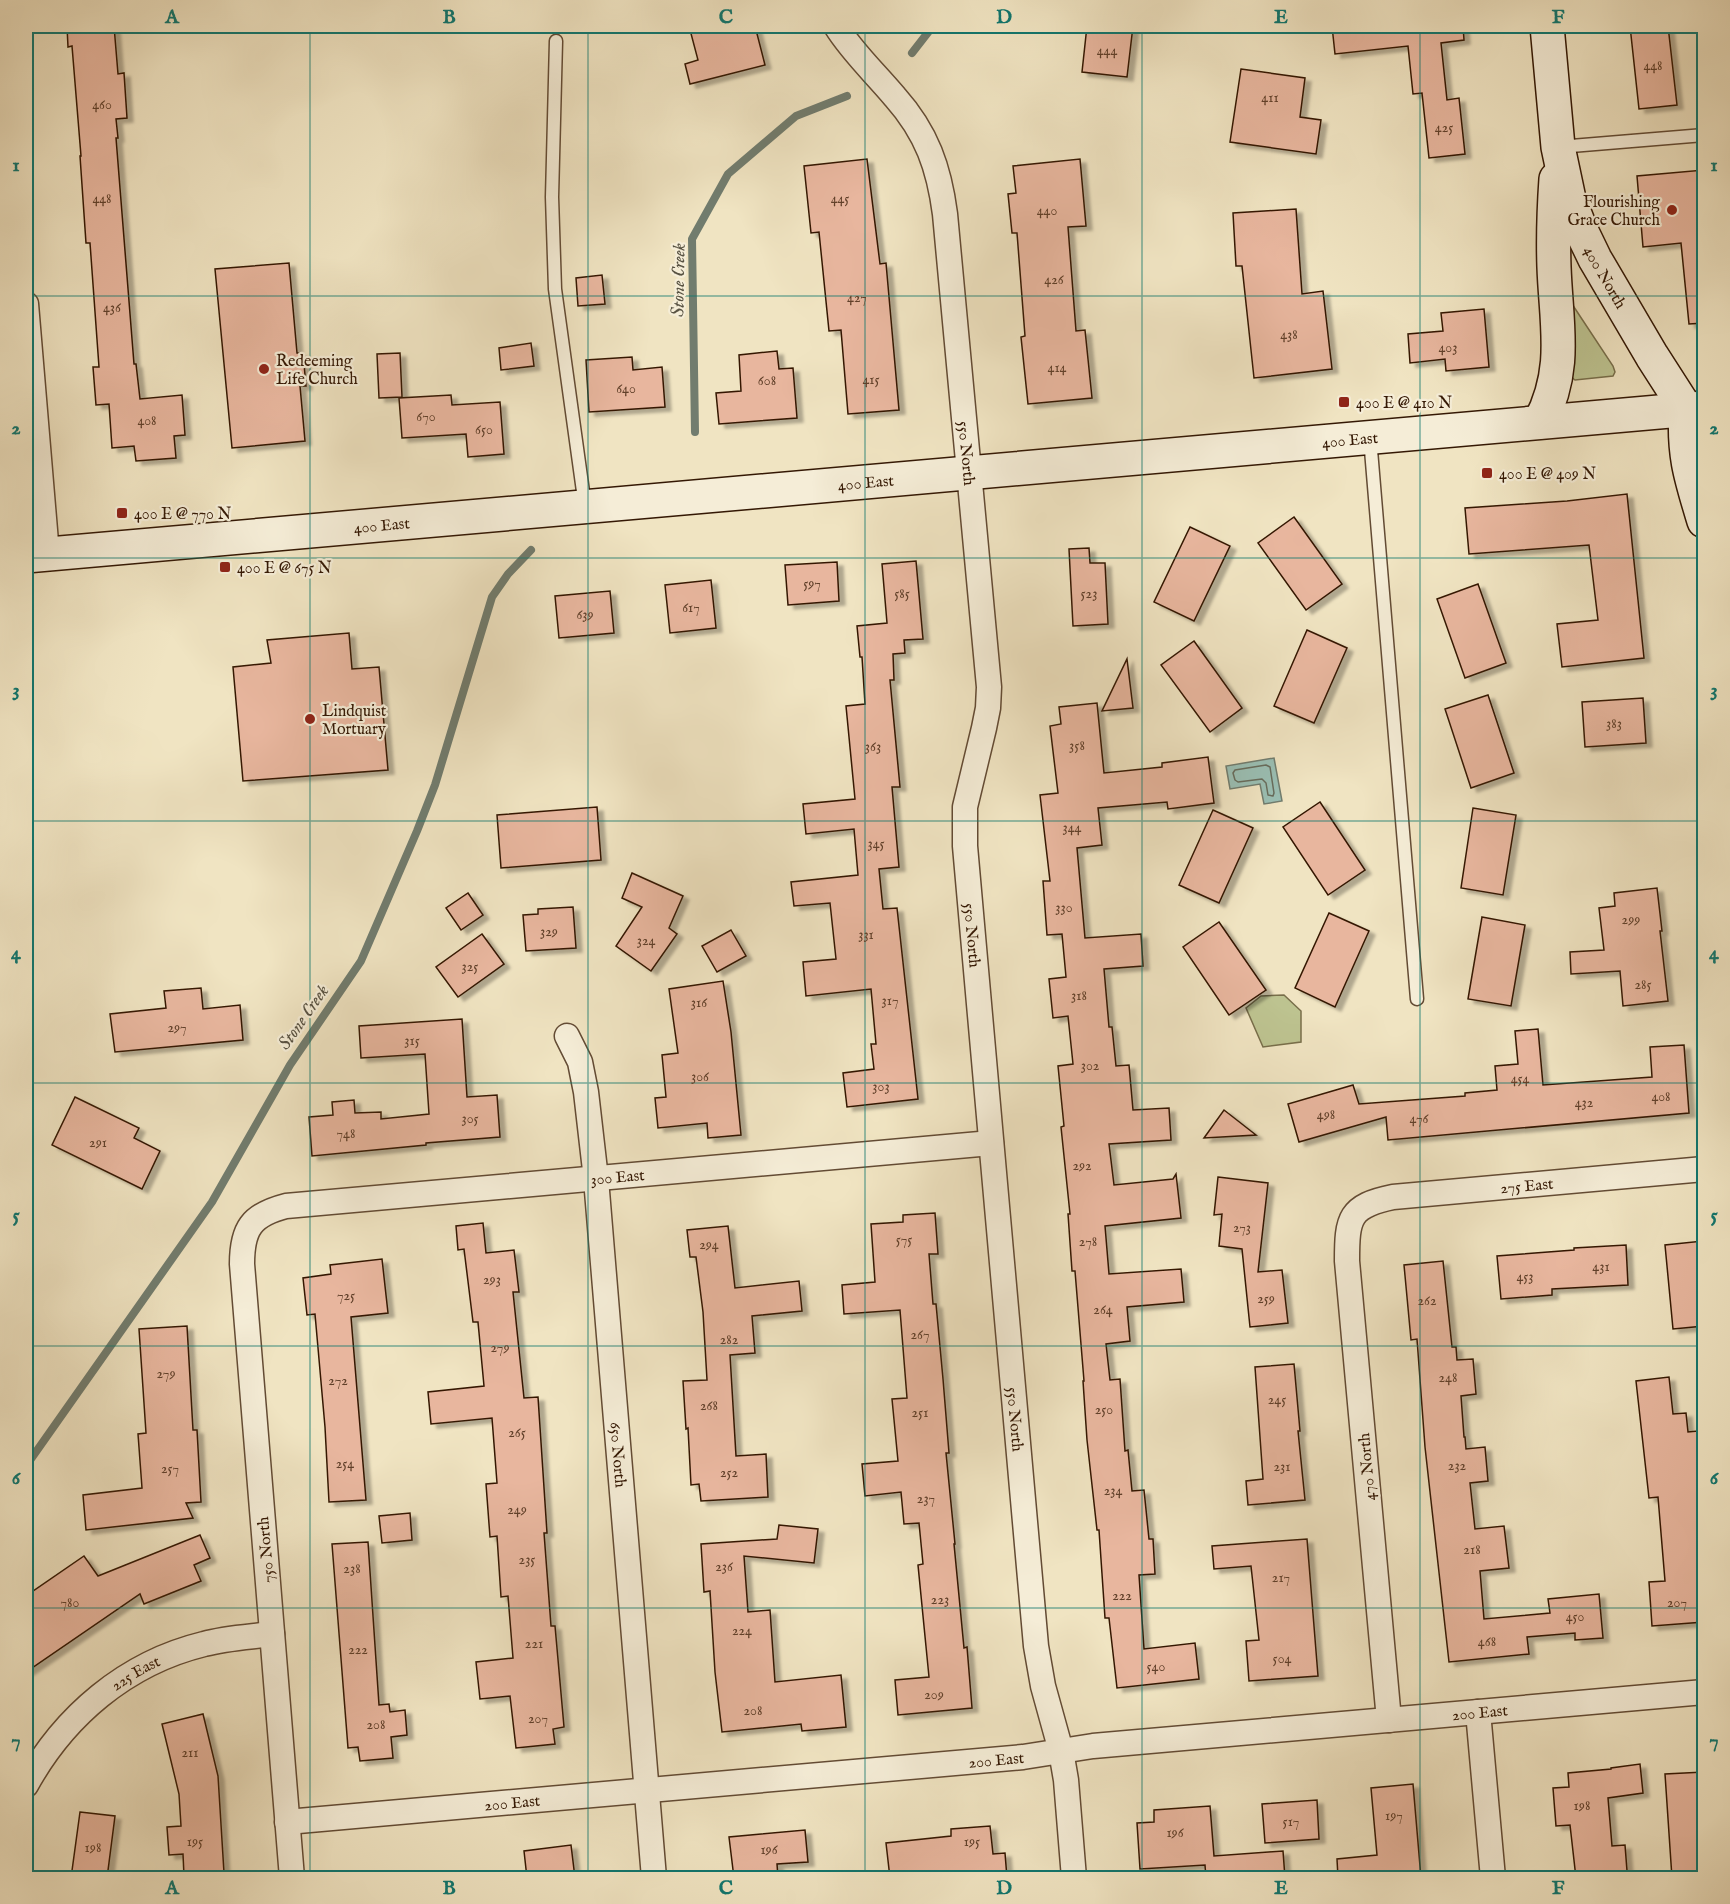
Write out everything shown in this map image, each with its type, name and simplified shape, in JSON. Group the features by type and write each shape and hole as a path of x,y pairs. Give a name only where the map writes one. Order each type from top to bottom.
{"main road":[{"name":"400 North","path":"1547,26 1558,147 1569,199 1595,260 1652,356 1698,413"},
{"path":"1540,422 1553,393 1559,360 1554,265 1558,147"},
{"name":"400 East","path":"36,555 1540,422 1698,413"},
{"path":"1698,413 1684,434 1686,460 1704,521"}],"street":[{"name":"550 North","path":"836,26 843,39 909,113 921,132 938,171 945,214 989,687 988,708 965,807 964,827 1036,1646 1043,1686 1061,1751 1066,1780 1074,1878"},
{"path":"26,304 36,555"},
{"name":"650 North","path":"567,1036 580,1062 596,1179 654,1878"},
{"name":"300 East","path":"251,1224 260,1215 286,1206 991,1143"},
{"name":"275 East","path":"1352,1215 1362,1206 1393,1197 1704,1169"},
{"name":"470 North","path":"1352,1215 1348,1230 1347,1261 1389,1720"},
{"name":"750 North","path":"251,1224 245,1235 242,1264 292,1878"},
{"name":"225 East","path":"30,1778 50,1746 69,1723 114,1684 140,1668 171,1654 204,1644 272,1634"},
{"name":"200 East","path":"287,1822 1023,1757 1093,1746 1704,1692"},
{"path":"1478,1712 1493,1878"}],"lane":[{"path":"556,42 552,197 555,289 585,507"},
{"path":"1558,147 1704,135"},
{"path":"1370,438 1417,999"}],"green space":[{"path":"1572,304 1613,366 1615,372 1613,376 1575,380 1570,376"},
{"path":"1284,995 1301,1011 1301,1042 1263,1047 1246,1008 1261,996"}],"water":[{"path":"1274,758 1282,801 1264,804 1260,784 1230,789 1226,766"}],"building":[{"path":"67,26 114,26 118,74 124,73 127,118 116,119 118,138 116,138 134,364 136,364 140,399 182,395 185,435 174,436 176,458 136,461 134,446 112,448 109,404 96,405 93,367 99,367 90,243 86,243 72,46 68,47"},
{"path":"689,26 755,26 765,65 690,84 685,64 698,60"},
{"path":"1087,26 1133,26 1127,77 1082,72"},
{"path":"1332,26 1463,26 1464,40 1441,43 1447,100 1459,98 1465,154 1429,158 1422,93 1413,94 1408,46 1335,54"},
{"path":"1630,26 1668,26 1677,105 1639,109"},
{"path":"1241,69 1305,78 1300,117 1321,120 1316,154 1230,142"},
{"path":"867,159 880,264 886,263 899,410 848,414 841,330 829,331 819,232 811,233 804,166"},
{"path":"1080,159 1086,226 1068,227 1076,331 1085,330 1092,398 1028,404 1021,337 1025,336 1017,233 1012,233 1008,194 1016,193 1013,166"},
{"name":"Flourishing Grace Church","path":"1704,170 1704,323 1689,324 1681,243 1643,247 1637,176"},
{"path":"1296,209 1302,294 1323,291 1332,369 1254,378 1242,266 1236,266 1233,213"},
{"name":"Redeeming Life Church","path":"289,263 297,353 303,353 306,386 300,386 305,441 232,448 215,269"},
{"path":"602,275 605,304 578,306 576,278"},
{"path":"1484,309 1489,367 1446,371 1445,359 1410,363 1408,334 1443,331 1441,313"},
{"path":"531,343 534,366 501,370 499,348"},
{"path":"777,351 779,369 793,368 797,418 719,424 716,393 741,391 739,355"},
{"path":"400,353 402,397 379,398 377,354"},
{"path":"632,357 633,370 662,367 665,407 589,412 586,360"},
{"path":"451,395 452,405 500,402 504,454 468,457 466,434 402,438 399,398"},
{"path":"1627,494 1644,658 1562,667 1557,624 1598,620 1589,545 1469,554 1465,508 1567,501"},
{"path":"1294,517 1342,584 1306,610 1258,543"},
{"path":"1190,527 1230,546 1194,621 1154,602"},
{"path":"1089,548 1090,563 1105,563 1108,624 1073,626 1069,549"},
{"path":"916,561 923,639 904,640 905,653 893,654 894,680 890,680 900,787 892,787 899,867 879,869 883,909 897,908 918,1099 847,1107 843,1073 874,1069 871,1044 876,1044 871,989 806,996 803,962 836,959 830,903 794,906 791,882 858,875 854,829 806,834 803,804 855,799 846,706 865,704 862,657 860,657 857,626 887,623 882,564"},
{"path":"837,562 839,601 788,605 785,565"},
{"path":"711,580 716,628 670,633 665,585"},
{"path":"1478,584 1506,663 1465,678 1437,599"},
{"path":"610,591 614,633 559,638 555,596"},
{"path":"1307,630 1347,648 1314,723 1274,706"},
{"name":"Lindquist Mortuary","path":"349,633 352,669 379,667 388,770 243,781 233,667 271,663 267,640"},
{"path":"1194,641 1242,708 1210,732 1161,665"},
{"path":"1127,659 1133,708 1102,711"},
{"path":"1488,695 1514,773 1471,788 1445,709"},
{"path":"1643,698 1646,743 1585,747 1582,702"},
{"path":"1097,703 1104,773 1162,767 1162,763 1208,757 1214,803 1168,809 1167,802 1098,808 1102,845 1077,848 1085,938 1141,934 1143,966 1104,969 1109,1027 1112,1027 1116,1066 1129,1065 1133,1110 1169,1108 1171,1140 1109,1144 1114,1185 1173,1179 1176,1174 1181,1218 1105,1226 1109,1274 1181,1269 1184,1302 1127,1307 1130,1341 1106,1344 1110,1380 1120,1379 1125,1451 1128,1450 1132,1491 1144,1490 1149,1539 1153,1539 1155,1574 1139,1575 1144,1649 1195,1643 1199,1679 1117,1688 1109,1618 1105,1618 1099,1530 1097,1530 1087,1440 1075,1271 1072,1271 1068,1214 1070,1214 1061,1127 1064,1126 1058,1066 1073,1064 1068,1016 1053,1018 1049,979 1066,977 1062,934 1047,935 1043,881 1050,881 1040,795 1058,793 1050,726 1061,724 1059,707"},
{"path":"1320,802 1365,870 1328,895 1283,827"},
{"path":"597,807 601,860 501,868 497,815"},
{"path":"1473,808 1516,815 1503,895 1461,888"},
{"path":"1213,810 1253,828 1219,903 1179,885"},
{"path":"632,873 683,896 669,928 677,934 651,971 616,946 642,907 622,898"},
{"path":"1657,888 1668,1001 1623,1006 1620,971 1571,974 1570,952 1604,950 1599,908 1615,906 1614,893"},
{"path":"468,893 483,915 461,930 446,908"},
{"path":"573,907 576,948 526,951 523,915 538,914 538,909"},
{"path":"1329,913 1369,931 1335,1007 1295,988"},
{"path":"1482,917 1525,925 1511,1006 1468,999"},
{"path":"1219,922 1266,990 1229,1015 1183,947"},
{"path":"731,930 746,956 717,972 702,946"},
{"path":"482,934 504,964 458,997 436,967"},
{"path":"723,981 731,1032 741,1135 708,1138 707,1123 658,1128 655,1098 666,1097 662,1055 678,1053 669,989"},
{"path":"201,988 203,1009 240,1005 243,1040 115,1052 110,1014 166,1008 164,991"},
{"path":"462,1019 467,1097 497,1095 500,1137 312,1156 309,1117 333,1115 332,1102 354,1100 355,1113 381,1112 381,1119 429,1114 425,1054 361,1058 359,1026"},
{"path":"1538,1029 1543,1085 1652,1077 1650,1047 1684,1045 1689,1113 1388,1140 1386,1117 1299,1142 1288,1104 1353,1085 1359,1104 1465,1096 1465,1093 1497,1090 1495,1066 1518,1064 1515,1031"},
{"path":"75,1097 139,1128 134,1138 160,1151 142,1189 52,1145"},
{"path":"1224,1110 1256,1135 1204,1138"},
{"path":"1218,1177 1268,1183 1258,1272 1282,1270 1288,1323 1250,1327 1242,1249 1219,1246 1222,1214 1214,1215"},
{"path":"935,1213 938,1254 929,1254 943,1379 949,1453 946,1453 954,1544 972,1708 898,1715 895,1680 929,1677 918,1565 923,1564 919,1523 904,1524 901,1492 865,1496 862,1464 898,1461 892,1399 907,1398 900,1310 844,1314 842,1285 875,1282 871,1224 903,1222 903,1215"},
{"path":"483,1223 486,1253 514,1250 519,1292 513,1292 524,1398 538,1397 551,1626 555,1626 564,1727 553,1729 555,1744 516,1748 510,1696 480,1699 476,1662 513,1658 508,1596 501,1597 497,1536 490,1537 486,1484 497,1483 492,1418 431,1424 428,1392 484,1386 478,1322 473,1322 464,1249 458,1250 456,1226"},
{"path":"728,1226 735,1288 799,1281 802,1311 752,1316 755,1353 730,1355 736,1456 766,1454 768,1497 701,1501 699,1484 691,1485 683,1381 707,1380 703,1312 696,1257 690,1257 687,1230"},
{"path":"1703,1241 1704,1326 1673,1329 1665,1245"},
{"path":"1626,1245 1628,1285 1552,1289 1552,1295 1501,1299 1497,1256"},
{"path":"382,1259 388,1313 351,1317 366,1500 329,1502 315,1314 307,1315 303,1278 331,1274 330,1265"},
{"path":"1443,1261 1452,1347 1456,1347 1457,1360 1473,1359 1476,1394 1461,1396 1466,1449 1485,1447 1488,1481 1470,1483 1475,1529 1504,1526 1509,1568 1480,1571 1484,1619 1550,1613 1548,1599 1599,1594 1603,1638 1575,1640 1575,1633 1527,1637 1529,1654 1449,1662 1425,1447 1417,1339 1411,1340 1404,1265"},
{"path":"187,1326 193,1430 197,1430 201,1502 186,1503 193,1518 86,1530 83,1495 142,1488 138,1434 146,1433 139,1329"},
{"path":"1294,1364 1305,1500 1248,1505 1246,1481 1263,1479 1255,1367"},
{"path":"1669,1377 1673,1414 1686,1413 1688,1432 1698,1431 1701,1458 1697,1458 1704,1552 1704,1622 1652,1626 1649,1582 1665,1581 1658,1497 1649,1498 1636,1381"},
{"path":"410,1513 412,1540 382,1543 379,1516"},
{"path":"779,1525 818,1529 814,1563 744,1556 748,1612 770,1610 775,1682 841,1675 846,1727 802,1731 801,1724 722,1732 715,1672 710,1591 704,1592 701,1544 777,1539"},
{"path":"200,1535 210,1558 194,1565 201,1581 144,1604 140,1594 26,1672 26,1596 84,1556 98,1576"},
{"path":"1307,1539 1318,1676 1249,1681 1246,1641 1259,1640 1251,1566 1214,1569 1212,1546"},
{"path":"368,1542 379,1705 389,1704 390,1712 405,1710 407,1735 391,1737 393,1758 360,1761 358,1747 348,1748 332,1544"},
{"path":"203,1714 218,1776 224,1873 184,1876 183,1854 169,1855 167,1827 181,1826 179,1794 162,1724"},
{"path":"1640,1764 1643,1793 1608,1798 1612,1846 1625,1845 1627,1871 1618,1873 1619,1878 1576,1878 1570,1825 1556,1826 1553,1788 1569,1787 1568,1773"},
{"path":"1704,1772 1704,1826 1702,1826 1704,1878 1672,1878 1665,1774"},
{"path":"1413,1784 1421,1878 1389,1878 1389,1876 1338,1878 1337,1859 1377,1855 1371,1788"},
{"path":"1317,1800 1319,1839 1265,1843 1262,1804"},
{"path":"1210,1806 1214,1856 1283,1851 1285,1878 1206,1878 1205,1865 1140,1869 1137,1823 1154,1822 1154,1810"},
{"path":"80,1812 115,1816 107,1878 71,1878"},
{"path":"990,1826 993,1854 1005,1853 1007,1878 890,1878 886,1843 951,1836 951,1829"},
{"path":"805,1830 808,1862 777,1864 778,1878 734,1878 729,1837"},
{"path":"571,1845 575,1878 527,1878 524,1851"}],"waterway":[{"name":"Stone Creek","path":"912,53 933,26"},
{"name":"Stone Creek","path":"695,432 692,239 728,174 796,116 847,96"},
{"name":"Stone Creek","path":"26,1466 212,1202 290,1065 361,961 435,785 492,597 508,574 531,550"}],"place":[{"name":"Flourishing Grace Church","path":"1672,210"},
{"name":"Redeeming Life Church","path":"264,369"},
{"name":"400 E @ 410 N","path":"1344,402"},
{"name":"400 E @ 409 N","path":"1487,473"},
{"name":"400 E @ 770 N","path":"122,513"},
{"name":"400 E @ 675 N","path":"225,567"},
{"name":"Lindquist Mortuary","path":"310,719"}]}
